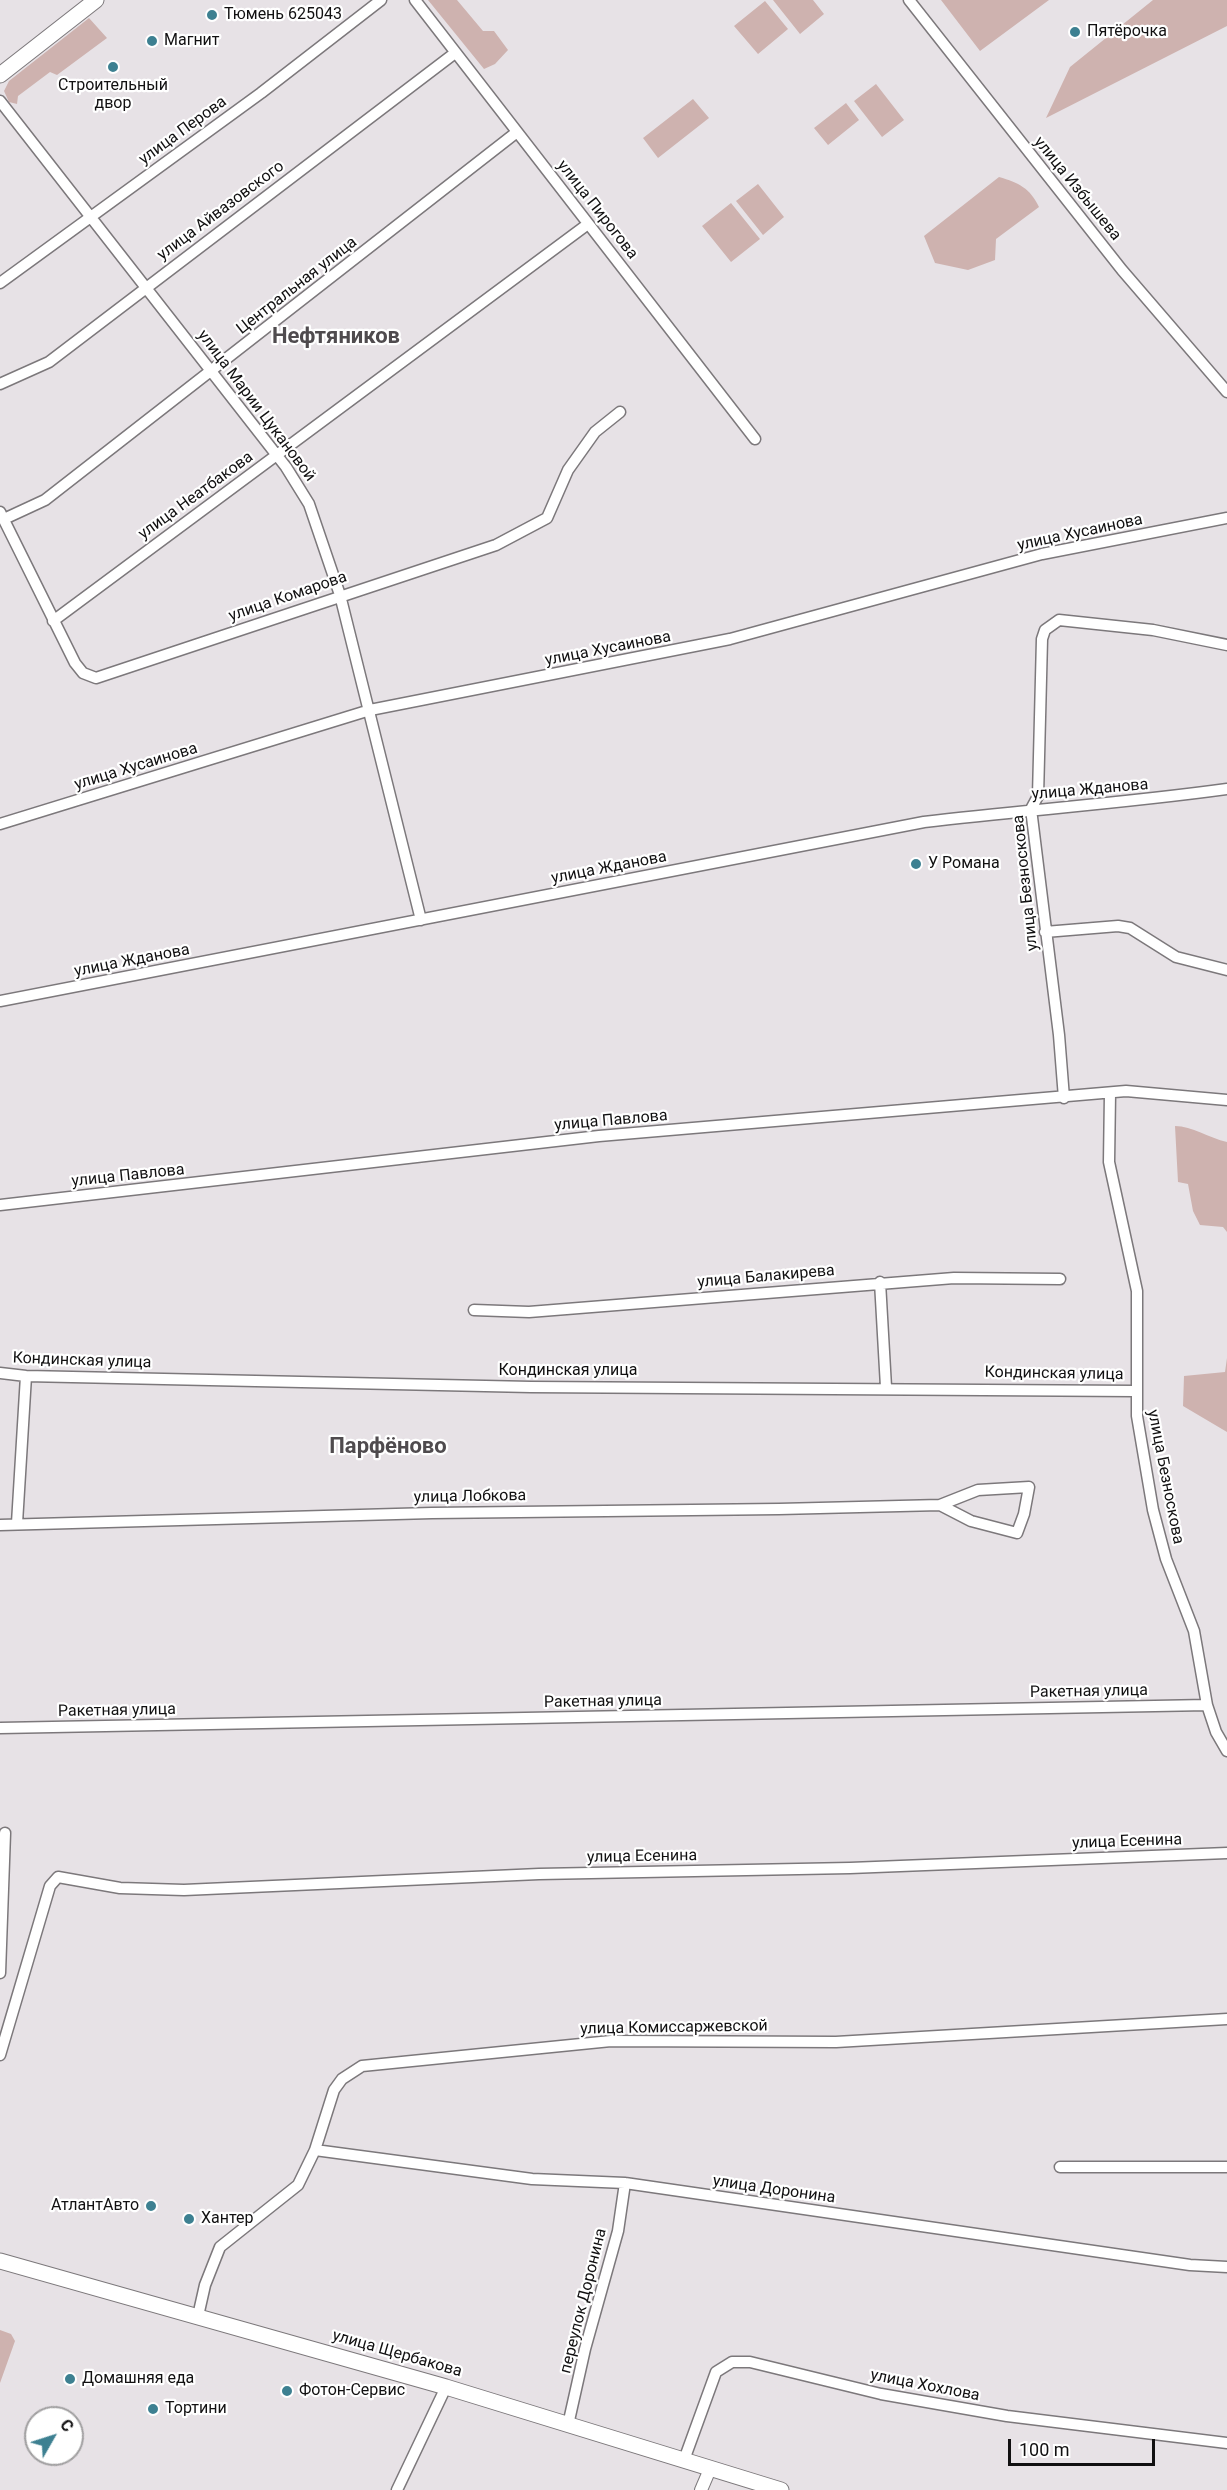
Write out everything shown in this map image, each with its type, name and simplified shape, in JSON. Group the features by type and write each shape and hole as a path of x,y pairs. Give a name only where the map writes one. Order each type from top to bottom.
{"main road":[{"path":"0,75 96,0"},
{"name":"улица Щербакова","path":"0,2261 446,2387 781,2490"}],"street":[{"name":"улица Перова","path":"0,283 261,93 381,0"},
{"name":"улица Пирогова","path":"415,0 755,440"},
{"name":"улица Избышева","path":"909,0 1122,270 1227,392"},
{"name":"улица Айвазовского","path":"0,384 49,362 455,53"},
{"name":"улица Марии Цукановой","path":"0,101 277,455 309,504 340,596 421,920"},
{"name":"Центральная улица","path":"2,516 45,500 517,132"},
{"name":"улица Неатбакова","path":"53,621 588,224"},
{"name":"улица Комарова","path":"2,516 75,663 83,673 96,678 496,545 547,518 568,470 595,432 620,412"},
{"name":"улица Хусаинова","path":"0,824 370,710 730,639 1042,554 1227,518"},
{"name":"улица Безноскова","path":"1064,1098 1059,1035 1031,809 1038,796 1042,639 1046,630 1059,620 1153,630 1227,645"},
{"name":"улица Жданова","path":"0,1001 924,822 1031,809 1143,801 1227,789"},
{"path":"1045,932 1130,927 1176,957 1227,970"},
{"name":"улица Павлова","path":"0,1205 599,1136 1126,1092 1227,1100"},
{"name":"улица Безноскова","path":"1110,1094 1109,1162 1137,1292 1137,1416 1154,1510 1166,1559 1194,1631 1207,1705 1216,1732 1227,1751"},
{"name":"улица Балакирева","path":"474,1310 529,1312 880,1282 954,1278 1060,1280"},
{"path":"880,1282 886,1387"},
{"name":"Кондинская улица","path":"0,1373 26,1376 531,1387 886,1387 1136,1391"},
{"path":"17,1523 26,1376"},
{"name":"улица Лобкова","path":"0,1525 432,1513 940,1505 978,1490 1029,1487 1024,1514 1017,1533 970,1521 940,1505"},
{"name":"Ракетная улица","path":"0,1728 1207,1705"},
{"path":"0,1973 5,1833"},
{"name":"улица Есенина","path":"0,2055 50,1886 58,1877 120,1888 184,1890 539,1874 850,1868 1227,1853"},
{"name":"улица Комиссаржевской","path":"198,2316 205,2285 219,2247 298,2185 315,2150 334,2090 342,2079 362,2066 610,2041 836,2042 1227,2019"},
{"name":"улица Доронина","path":"315,2150 532,2179 625,2183 1190,2265 1227,2267"},
{"path":"1060,2167 1227,2167"},
{"name":"переулок Доронина","path":"568,2425 585,2349 618,2231 625,2183"},
{"name":"улица Хохлова","path":"684,2460 716,2372 732,2362 750,2362 881,2394 1007,2416 1227,2443"},
{"path":"397,2490 446,2387"},
{"path":"701,2490 710,2469"}],"shaded area":[{"path":"428,0 457,0 483,31 494,31 508,50 495,64 484,69"},
{"path":"773,0 813,0 824,14 800,34"},
{"path":"941,0 1049,0 980,51"},
{"path":"1153,0 1227,0 1227,26 1046,118 1070,67"},
{"path":"765,1 788,29 758,54 734,26"},
{"path":"89,18 107,38 57,75 50,72 18,96 17,104 9,102 4,91 9,81"},
{"path":"876,84 904,120 882,137 854,101"},
{"path":"693,99 709,118 658,158 643,138"},
{"path":"846,103 859,120 828,145 814,128"},
{"path":"999,177 1023,187 1032,195 1039,207 996,239 995,260 968,270 935,263 924,236"},
{"path":"758,184 784,217 763,235 736,201"},
{"path":"731,203 760,239 731,262 702,226"},
{"path":"1175,1126 1188,1128 1227,1142 1227,1232 1223,1227 1200,1225 1193,1211 1188,1184 1178,1182"},
{"path":"1227,1358 1227,1432 1183,1406 1184,1376 1225,1372"},
{"path":"0,2330 11,2334 15,2341 0,2383"}],"place":[{"name":"Тюмень 625043","path":"212,15"},
{"name":"Пятёрочка","path":"1075,32"},
{"name":"Магнит","path":"152,41"},
{"name":"Строительный двор","path":"113,67"},
{"name":"У Романа","path":"916,864"},
{"name":"АтлантАвто","path":"151,2206"},
{"name":"Хантер","path":"189,2219"},
{"name":"Домашняя еда","path":"70,2379"},
{"name":"Фотон-Сервис","path":"287,2391"},
{"name":"Тортини","path":"153,2409"}],"district":[{"name":"Нефтяников","path":"336,337"},
{"name":"Парфёново","path":"388,1447"}]}
